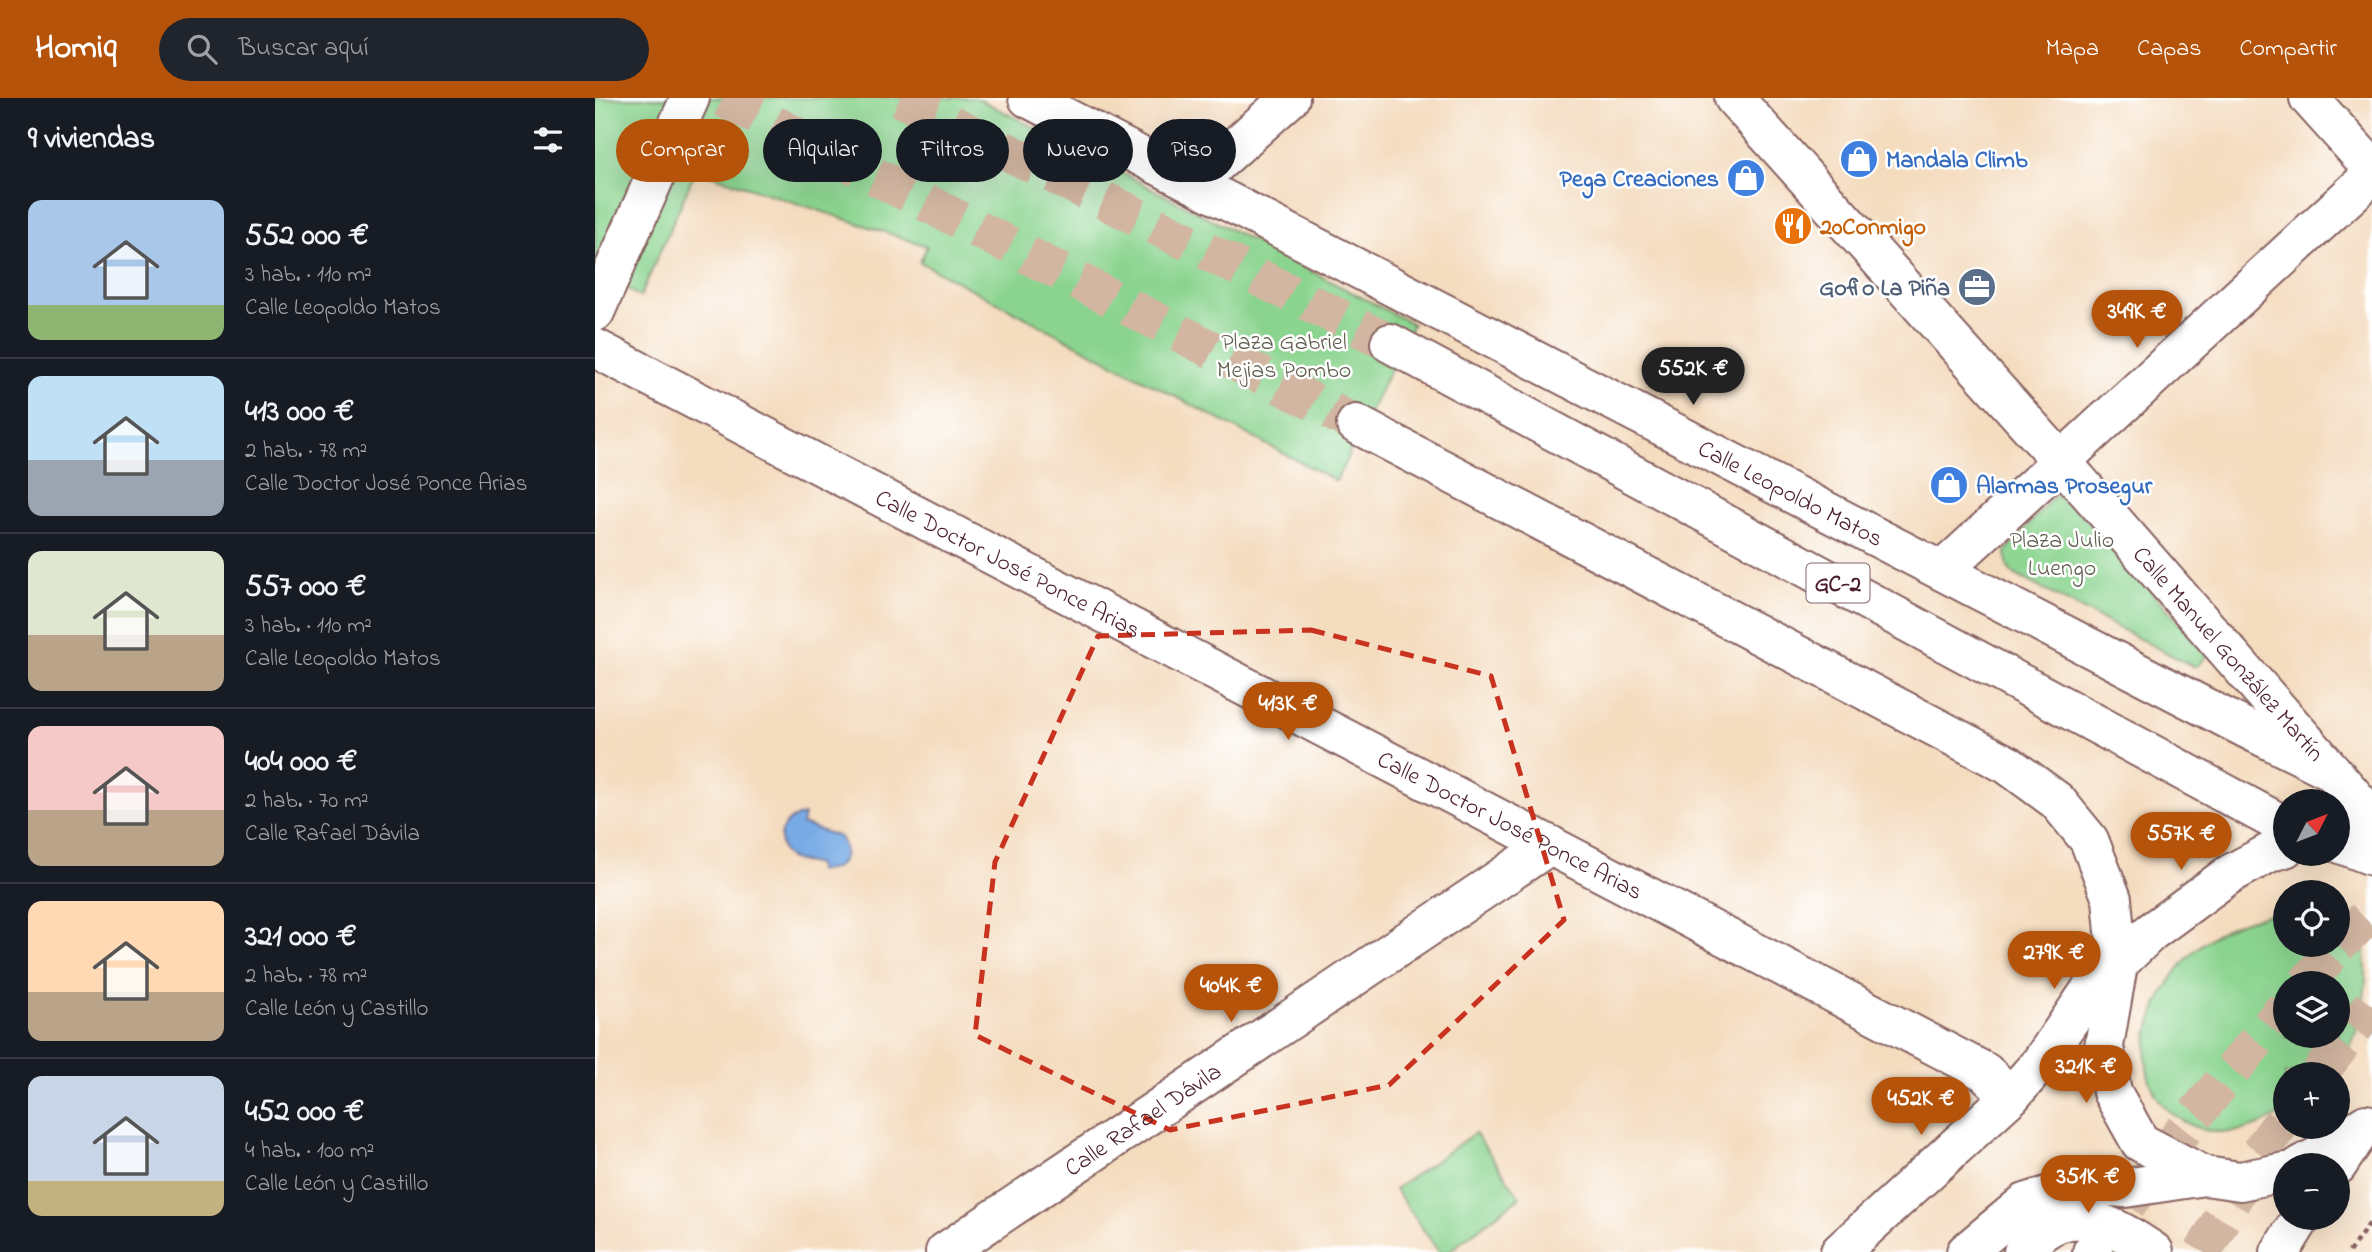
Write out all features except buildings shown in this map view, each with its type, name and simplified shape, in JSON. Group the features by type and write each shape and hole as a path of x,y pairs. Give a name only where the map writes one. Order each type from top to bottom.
{"main road":[{"path":"595,312 690,98"},
{"name":"Calle Leopoldo Matos","path":"1028,98 2332,771"},
{"path":"1195,183 1290,98"},
{"name":"Calle Manuel González Martín","path":"1734,98 2061,461 2332,771 2361,818"},
{"path":"2309,98 2372,168"},
{"path":"1943,570 2372,175"},
{"name":"GC-2","path":"1390,342 2273,820"},
{"name":"Calle Doctor José Ponce Arias","path":"595,348 1985,1072 2011,1096"},
{"path":"1356,424 2008,765 2057,801 2089,840 2112,899 2118,965 2104,1046 2112,1092 2140,1142 2205,1175 2240,1181 2273,1174"},
{"name":"Calle Rafael Dávila","path":"945,1252 1550,845"},
{"path":"2350,848 2372,856"},
{"path":"1840,1252 2011,1096 2041,1062 2089,992 2151,932 2199,896 2273,851"},
{"path":"2320,1153 2367,1122"},
{"path":"2346,1153 2367,1122"},
{"path":"1966,1252 2025,1203 2082,1185 2125,1188 2205,1175"},
{"path":"2023,1252 2042,1232 2061,1221 2081,1217 2122,1231 2154,1252"},
{"path":"2280,1252 2294,1230"}],"path":[{"path":"2349,1252 2372,1220"}],"highlighted area":[{"path":"1311,630 1491,676 1564,920 1389,1085 1170,1130 975,1035 995,862 1098,636"}],"green space":[{"name":"Plaza Gabriel Mejias Pombo","path":"595,98 977,98 1023,122 1023,182 1133,182 1133,179 1413,324 1336,481 920,262 927,246 732,182 749,182 749,119 616,119 616,182 691,182 640,297 595,268"},
{"name":"Plaza Julio Luengo","path":"2059,495 2068,498 2208,655 2197,666 2192,666 2012,573 2007,566 2006,551 2051,499"},
{"path":"2273,914 2273,957 2350,957 2350,933 2363,945 2366,977 2357,1030 2350,1046 2350,971 2273,971 2273,1048 2349,1048 2343,1061 2273,1062 2273,1118 2249,1129 2236,1131 2198,1128 2185,1122 2163,1105 2151,1083 2146,1058 2149,1032 2158,1005 2187,958 2215,935 2254,918"},
{"path":"1475,1133 1520,1197 1448,1252 1439,1252 1395,1189"}],"water":[{"path":"804,815 802,824 840,837 845,851 844,857 832,869 817,870 817,865 792,859 782,849 780,836 784,826"}],"tunnel":[{"path":"723,98 1356,424"},
{"path":"900,98 1390,343"},
{"path":"2350,933 2372,912"},
{"path":"2317,971 2328,957"},
{"path":"2328,1062 2372,1005"},
{"path":"2093,1250 2195,1115 2273,1021"},
{"path":"2203,1252 2258,1154 2273,1134"}],"place":[{"name":"Mandala Climb","path":"1859,159"},
{"name":"Pega Creaciones","path":"1746,178"},
{"name":"20Conmigo","path":"1793,226"},
{"name":"Gofio La Piña","path":"1977,287"},
{"name":"Alarmas Prosegur","path":"1949,485"}]}
